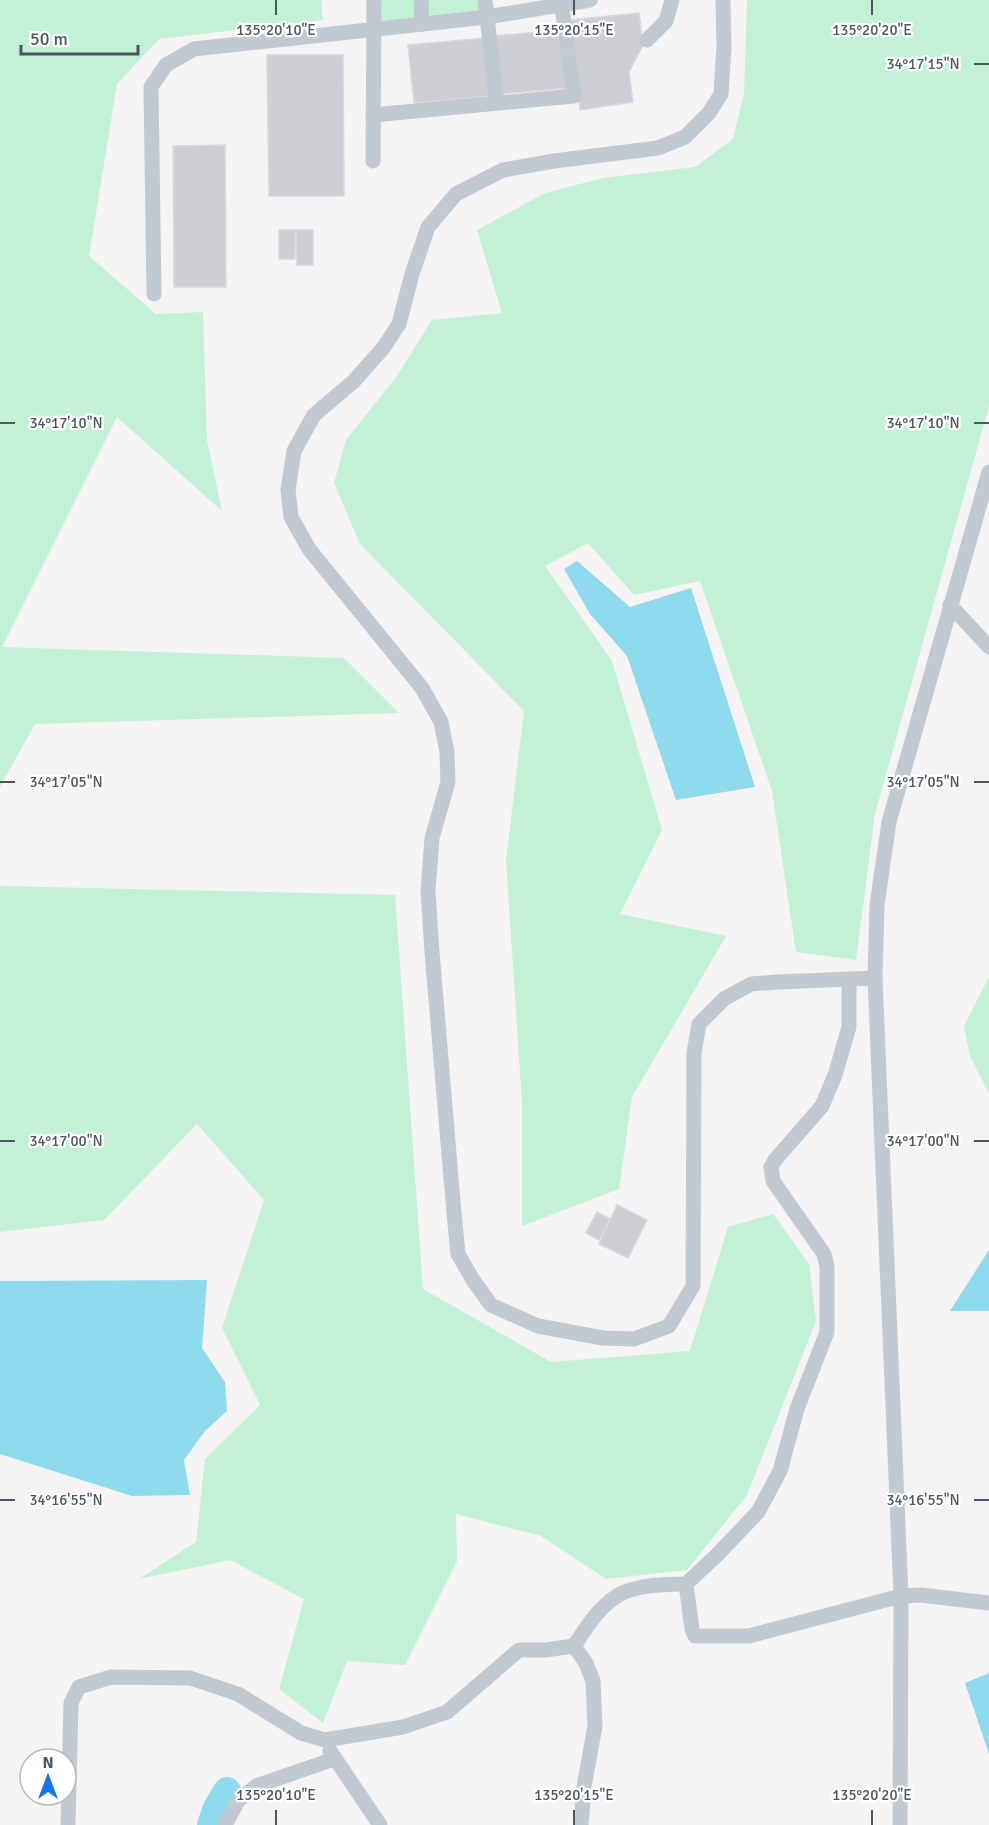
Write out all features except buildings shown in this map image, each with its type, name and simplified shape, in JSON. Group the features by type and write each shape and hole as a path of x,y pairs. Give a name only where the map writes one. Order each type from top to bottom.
{"street":[{"path":"373,160 374,0"},
{"path":"421,0 422,24"},
{"path":"484,0 497,103"},
{"path":"154,294 151,87 166,65 194,49 487,17 562,2 590,0"},
{"path":"647,40 666,21 672,0"},
{"path":"723,0 724,46 721,94 709,113 685,137 658,148 503,170 456,194 428,227 412,274 399,324 384,347 354,381 314,415 294,451 288,489 291,517 309,549 422,688 441,722 447,752 448,782 432,838 428,891 454,1214 458,1254 472,1280 491,1305 538,1326 603,1338 634,1339 669,1326 693,1286 694,1053 699,1024 724,999 751,984 875,978"},
{"path":"373,115 574,96 562,2"},
{"path":"900,1825 901,1596 875,978 877,905 888,822 989,472"},
{"path":"950,605 989,647"},
{"path":"68,1825 71,1703 79,1688 111,1677 190,1678 238,1694 301,1733 324,1740 403,1727 447,1712 519,1650 545,1650 574,1646 597,1613 618,1595 656,1585 686,1584 758,1512 780,1471 797,1409 827,1332 827,1266 824,1254 773,1181 771,1167 822,1106 835,1075 849,1027 849,980"},
{"path":"686,1584 695,1636 749,1636 901,1596 921,1595 989,1603"},
{"path":"574,1646 586,1663 593,1682 596,1726 584,1787 581,1825"},
{"path":"324,1740 380,1825"},
{"path":"225,1825 238,1801 256,1786 334,1758"}],"green space":[{"path":"0,0 321,0 323,20 159,39 117,84 89,256 156,314 203,312 207,440 222,511 117,417 2,647 344,658 399,713 35,724 0,787"},
{"path":"381,0 480,0 481,10 381,21"},
{"path":"747,0 989,0 989,406 875,814 856,960 796,952 772,791 700,581 634,595 588,543 545,566 612,661 662,830 620,914 726,936 632,1097 619,1189 522,1226 522,1103 506,860 524,711 360,544 334,483 346,440 397,376 432,320 502,313 477,230 545,193 603,178 695,167 733,139 744,94"},
{"path":"0,886 395,895 423,1289 551,1362 690,1351 728,1227 773,1214 809,1264 816,1321 747,1495 687,1570 606,1579 541,1536 456,1514 457,1561 405,1665 347,1661 323,1723 279,1689 304,1599 230,1560 139,1579 196,1542 205,1459 260,1405 222,1328 264,1200 197,1124 104,1220 0,1232"},
{"path":"989,977 989,1093 970,1056 964,1026"}],"water":[{"path":"577,561 630,607 691,588 755,787 676,800 627,656 590,614 564,569"},
{"path":"989,1250 989,1311 950,1311"},
{"path":"207,1280 202,1348 225,1382 227,1411 205,1431 184,1460 190,1495 132,1496 0,1454 0,1281"},
{"path":"989,1673 989,1754 965,1683"}],"waterway":[{"path":"211,1825 217,1808 227,1791"}]}
